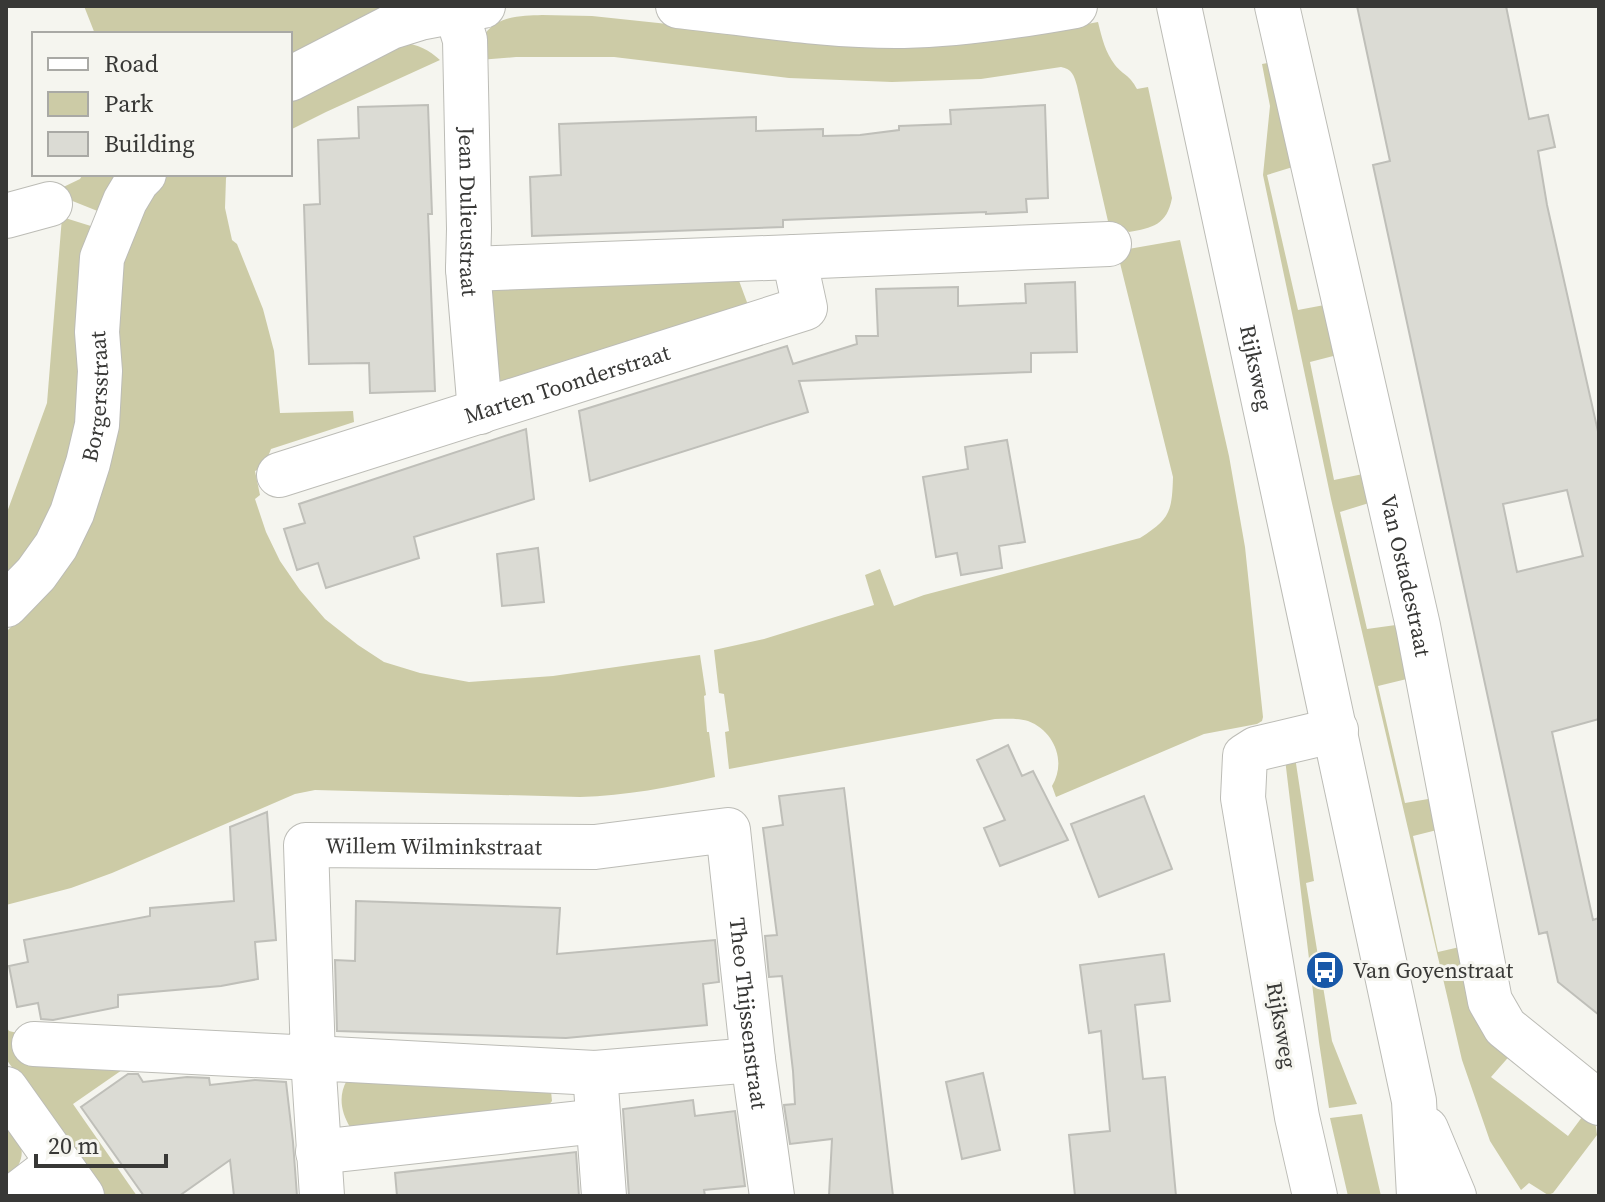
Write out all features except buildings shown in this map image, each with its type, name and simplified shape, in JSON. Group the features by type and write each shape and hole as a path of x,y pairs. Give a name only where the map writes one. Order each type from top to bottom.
{"street":[{"path":"678,6 822,23 904,26 991,19 1075,6"},
{"name":"Rijksweg","path":"1179,6 1414,1101 1419,1196"},
{"name":"Van Ostadestraat","path":"1277,6 1418,626 1490,1001 1505,1027 1599,1103"},
{"path":"292,78 391,27 470,9"},
{"name":"Jean Dulieustraat","path":"470,9 465,40 468,269 480,412"},
{"name":"Borgersstraat","path":"6,605 36,574 56,546 72,513 88,463 97,425 100,371 97,332 102,258 125,201 142,176"},
{"path":"6,216 50,204"},
{"path":"468,269 1109,244"},
{"name":"Marten Toonderstraat","path":"279,475 805,308 794,257"},
{"name":"Rijksweg","path":"1315,1196 1297,1117 1243,798 1245,756 1256,749 1336,730"},
{"name":"Willem Wilminkstraat","path":"322,1196 313,1058 306,845 595,847 728,830"},
{"name":"Theo Thijssenstraat","path":"728,830 753,1060 772,1196"},
{"path":"34,1044 595,1073 753,1060"},
{"path":"595,1073 604,1196"},
{"path":"6,1089 70,1180 15,1196"},
{"name":"Rijksweg","path":"1414,1101 1454,1196"},
{"path":"318,1152 598,1121"}],"green space":[{"path":"84,6 406,6 292,57 292,32 94,32"},
{"path":"592,16 715,29 1028,35 1098,22 1106,50 1115,65 1137,89 1148,87 1172,198 1170,207 1162,220 1151,227 1129,232 1124,228 1110,230 1077,86 1072,73 1065,68 981,79 892,82 789,78 614,57 479,60 484,37 497,23 511,18"},
{"path":"403,43 423,48 440,60 292,129 292,96"},
{"path":"1273,62 1296,166 1267,175 1298,310 1335,303 1345,353 1310,362 1334,480 1363,474 1369,503 1340,512 1367,629 1403,624 1415,677 1378,686 1405,803 1434,798 1441,829 1413,836 1438,952 1464,946 1513,1052 1491,1077 1568,1136 1585,1113 1595,1120 1597,1135 1553,1193 1548,1195 1529,1183 1521,1190 1490,1141 1462,1060 1331,499 1263,175 1270,106 1262,64"},
{"path":"82,176 120,176 100,212 55,194 55,191"},
{"path":"163,176 227,176 225,208 232,240 237,244 263,309 274,351 280,413 353,411 354,422 271,449 264,467 255,471 260,495 255,499 266,532 280,561 325,619 384,662 420,673 469,682 553,676 700,655 707,732 715,777 631,793 580,797 315,790 295,794 112,873 71,888 6,905 6,632 35,603 117,331 125,247"},
{"path":"62,217 94,227 76,444 40,534 6,584 6,515 47,403"},
{"path":"1180,240 1229,456 1245,547 1262,721 1204,734 1056,797 1052,786 1058,757 1051,739 1037,726 1016,719 995,719 729,769 725,732 729,731 724,694 719,693 714,650 764,639 874,605 865,575 880,569 894,606 924,595 1140,538 1163,520 1172,499 1173,477 1117,251"},
{"path":"738,278 748,305 501,382 495,376 491,284"},
{"path":"1295,757 1314,881 1306,883 1332,1041 1357,1104 1329,1108 1285,759"},
{"path":"6,1026 9,1031 135,1061 73,1104 137,1196 106,1196 6,1059"},
{"path":"347,1080 551,1091 552,1101 548,1106 350,1127 342,1104 342,1092"},
{"path":"1362,1114 1381,1196 1348,1196 1330,1118"},
{"path":"6,1120 18,1138 22,1152 18,1166 6,1184"}],"place":[{"name":"Van Goyenstraat","path":"1325,970"}]}
